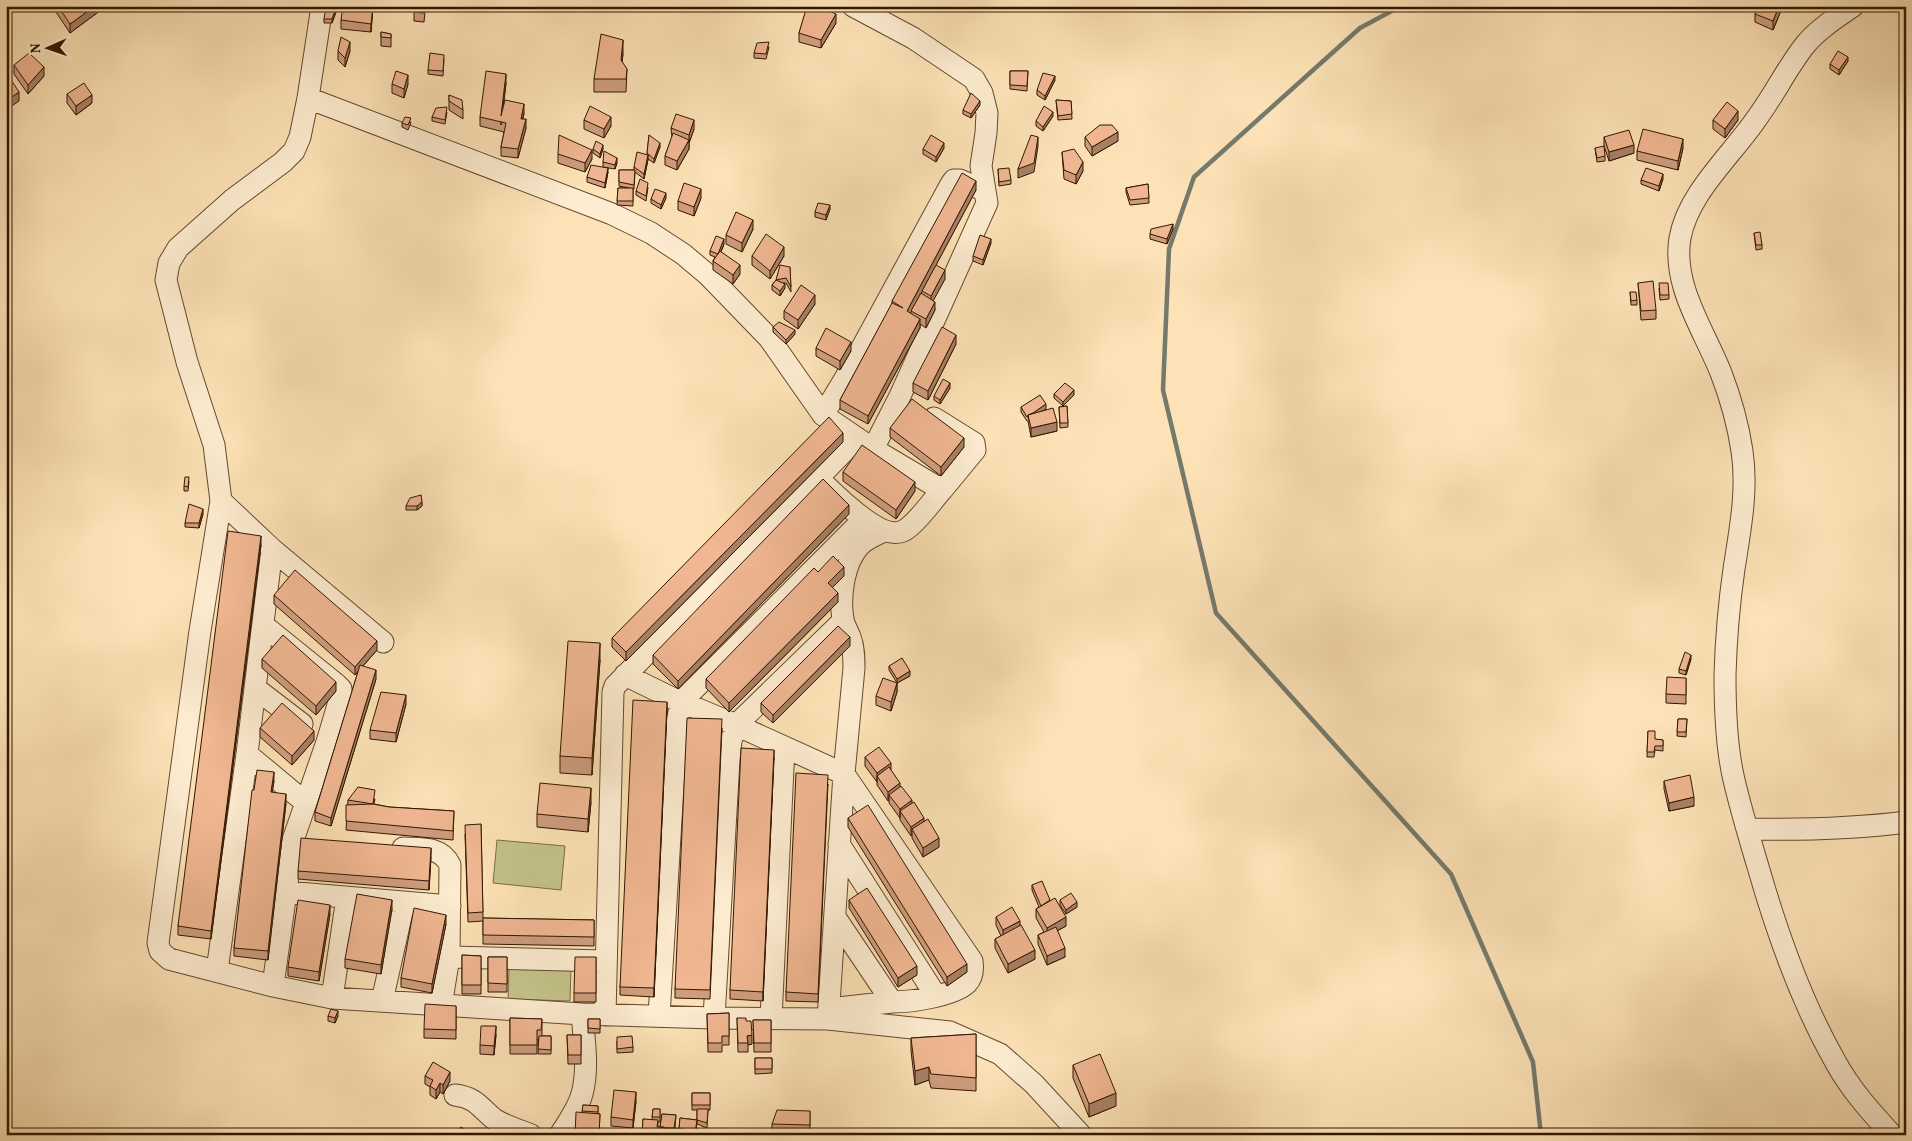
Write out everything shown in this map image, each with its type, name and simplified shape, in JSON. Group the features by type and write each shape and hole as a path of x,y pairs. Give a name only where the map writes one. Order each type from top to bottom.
{"street":[{"path":"322,6 308,98 300,137 294,150 283,162 232,200 178,248 169,262 166,280 187,362 214,445 222,501 200,631 158,942 160,951 169,959 273,986 332,998 582,1014 714,1018 771,1018 828,1014 936,996 966,983 971,978 972,961 844,774 681,702 625,675"},
{"path":"605,1014 613,692 618,682 819,479 865,444 900,396 987,203 980,166 986,133 987,113 982,93 974,79 913,38 853,6"},
{"path":"1853,6 1819,30 1804,46 1757,119 1698,196 1686,216 1680,239 1679,262 1682,282 1720,371 1734,410 1742,455 1743,508 1727,628 1725,678 1727,722 1733,777 1747,829 1787,957 1811,1015 1836,1063 1864,1104 1892,1135"},
{"path":"308,98 612,214 651,233 683,254 708,275 769,338 823,415 865,444 942,490"},
{"path":"823,415 846,377 951,184 954,180 960,180 986,191"},
{"path":"819,479 864,519 884,531 895,533 905,530 942,490 975,450 975,447 974,443 900,396"},
{"path":"222,501 272,549 383,642"},
{"path":"659,1016 676,722 681,702 864,519"},
{"path":"828,1014 844,774 854,668 854,651 843,621 842,594 847,569 853,554 861,543 884,531"},
{"path":"218,971 272,549"},
{"path":"714,1018 729,760 731,741 736,725 843,621"},
{"path":"262,625 341,689 341,695 327,742 306,803 303,841 286,892 273,986"},
{"path":"255,688 327,742"},
{"path":"771,1018 784,747"},
{"path":"247,754 306,803"},
{"path":"1747,829 1811,830 1865,827 1906,822"},
{"path":"839,844 936,996"},
{"path":"382,846 432,850 440,853 450,865 449,957 441,1006"},
{"path":"286,892 450,906"},
{"path":"332,998 347,898"},
{"path":"382,1001 404,903"},
{"path":"835,917 892,1002"},
{"path":"449,957 607,961"},
{"path":"560,1135 582,1095 586,1074 582,1014"},
{"path":"828,1014 950,1032 1000,1054 1034,1084 1081,1135"},
{"path":"455,1095 466,1096 475,1100 494,1119 531,1135"}],"shaded area":[{"path":"497,840 565,846 561,890 493,883"},
{"path":"509,967 571,969 570,1001 508,999"}],"building":[{"path":"58,6 95,6 70,24"},
{"path":"343,6 373,6 371,24 341,20"},
{"path":"414,6 425,6 424,13 414,12"},
{"path":"807,6 817,6 836,14 821,40 799,33"},
{"path":"1758,6 1779,6 1773,21 1755,14"},
{"path":"326,7 336,8 332,19 324,19"},
{"path":"381,32 391,34 391,38 381,37"},
{"path":"601,34 623,40 621,60 627,69 626,79 594,79"},
{"path":"341,37 350,42 345,58 338,51"},
{"path":"769,42 766,54 754,53 757,43"},
{"path":"1838,51 1848,57 1839,70 1830,64"},
{"path":"29,53 44,67 28,85 14,65"},
{"path":"430,53 444,55 443,71 428,70"},
{"path":"396,71 408,75 404,89 392,84"},
{"path":"486,71 506,74 501,116 505,100 524,104 521,119 526,119 518,149 501,147 506,123 480,117"},
{"path":"1010,71 1028,71 1027,86 1010,85"},
{"path":"6,72 19,92 6,101"},
{"path":"1043,73 1055,76 1045,96 1037,90"},
{"path":"84,83 92,95 76,106 67,94"},
{"path":"971,93 980,101 971,114 963,110"},
{"path":"449,95 462,100 463,110 449,101"},
{"path":"1056,100 1071,101 1072,114 1058,116"},
{"path":"1727,102 1738,111 1725,129 1713,120"},
{"path":"590,106 611,117 604,129 584,120"},
{"path":"1044,106 1053,112 1043,127 1036,121"},
{"path":"447,107 445,120 432,117 436,108"},
{"path":"676,114 694,120 689,135 671,128"},
{"path":"405,117 411,118 408,125 402,123"},
{"path":"1100,125 1112,125 1118,132 1092,147 1085,137"},
{"path":"1643,129 1683,139 1678,161 1637,151"},
{"path":"1629,130 1634,145 1609,152 1604,137"},
{"path":"673,133 689,140 677,161 665,156"},
{"path":"559,135 592,150 585,163 558,154"},
{"path":"649,135 660,143 654,159 647,153"},
{"path":"931,135 944,143 936,157 923,149"},
{"path":"1031,135 1038,137 1034,163 1018,169"},
{"path":"596,141 603,145 600,154 593,149"},
{"path":"1604,146 1605,156 1597,158 1595,148"},
{"path":"1074,149 1083,162 1076,175 1064,170 1062,152"},
{"path":"604,151 617,158 615,165 603,162"},
{"path":"637,152 648,155 644,174 634,167"},
{"path":"591,165 608,168 605,183 587,177"},
{"path":"1009,168 1011,180 999,182 998,169"},
{"path":"1646,168 1663,174 1659,186 1641,180"},
{"path":"619,170 635,170 634,185 619,182"},
{"path":"962,173 976,181 907,311 920,319 868,416 840,400 892,303 903,308 892,301"},
{"path":"640,179 648,183 646,196 636,191"},
{"path":"684,183 701,189 694,207 678,201"},
{"path":"1148,184 1149,198 1130,200 1126,188"},
{"path":"618,188 633,188 633,201 617,201"},
{"path":"655,189 666,193 661,205 651,199"},
{"path":"818,203 830,205 826,215 815,212"},
{"path":"736,212 753,220 742,243 726,235"},
{"path":"1173,224 1167,239 1150,234 1151,229"},
{"path":"1760,232 1762,245 1756,245 1754,233"},
{"path":"766,234 784,247 770,271 752,256"},
{"path":"980,235 991,239 983,260 973,256"},
{"path":"716,236 724,239 718,254 710,251"},
{"path":"720,251 740,265 733,275 713,261"},
{"path":"780,265 790,267 791,287 786,278 776,280"},
{"path":"936,265 945,270 931,296 922,291"},
{"path":"776,280 785,284 780,291 772,285"},
{"path":"1653,281 1656,310 1641,311 1638,283"},
{"path":"1659,283 1668,283 1669,295 1660,295"},
{"path":"801,285 815,295 798,320 784,311"},
{"path":"1630,292 1636,292 1637,300 1631,301"},
{"path":"921,293 935,302 926,319 911,311"},
{"path":"779,322 795,330 786,340 773,327"},
{"path":"942,327 956,335 928,391 913,383"},
{"path":"826,328 851,342 840,361 816,348"},
{"path":"943,379 950,383 940,400 934,396"},
{"path":"1065,383 1074,390 1063,402 1054,394"},
{"path":"1040,395 1046,404 1027,417 1021,407"},
{"path":"912,399 964,438 941,467 890,428"},
{"path":"1067,406 1068,423 1060,423 1059,407"},
{"path":"1053,408 1057,422 1031,428 1028,415"},
{"path":"829,417 843,433 626,652 612,638"},
{"path":"862,445 915,482 896,510 843,472"},
{"path":"185,477 189,477 188,487 184,486"},
{"path":"823,479 849,505 678,681 653,655"},
{"path":"421,495 422,502 417,506 406,506 410,498"},
{"path":"189,504 203,509 199,523 185,523"},
{"path":"228,531 261,536 211,931 178,926"},
{"path":"833,556 844,567 828,583 838,593 729,703 706,679 814,568 818,572"},
{"path":"295,570 377,641 355,667 274,595"},
{"path":"838,626 850,637 773,715 761,703"},
{"path":"283,635 336,682 316,706 262,659"},
{"path":"568,641 600,643 592,758 560,756"},
{"path":"1685,652 1691,655 1686,671 1679,669"},
{"path":"902,658 910,671 897,679 889,666"},
{"path":"360,665 376,670 331,818 315,812"},
{"path":"1667,677 1686,678 1686,695 1666,694"},
{"path":"883,678 897,683 891,702 876,696"},
{"path":"381,692 406,695 396,733 370,730"},
{"path":"633,700 667,702 654,988 620,987"},
{"path":"282,703 314,731 292,756 260,728"},
{"path":"687,718 722,719 710,990 675,989"},
{"path":"1678,719 1687,719 1686,732 1677,732"},
{"path":"1648,731 1655,731 1655,739 1663,740 1663,746 1655,746 1654,752 1647,752"},
{"path":"879,747 891,763 877,773 865,757"},
{"path":"741,748 774,750 763,992 730,990"},
{"path":"889,767 900,783 888,792 877,776"},
{"path":"257,770 274,772 271,792 286,794 268,951 234,948 252,790 254,790"},
{"path":"796,773 828,775 818,994 786,992"},
{"path":"1690,775 1694,797 1669,803 1664,781"},
{"path":"540,783 591,788 588,819 537,814"},
{"path":"901,786 912,800 900,809 889,795"},
{"path":"358,787 375,790 373,804 348,800"},
{"path":"914,802 924,818 911,827 900,811"},
{"path":"373,804 389,807 454,811 453,831 346,821 346,805"},
{"path":"868,805 967,964 947,977 848,818"},
{"path":"928,819 939,838 923,848 912,829"},
{"path":"481,824 483,912 468,913 465,825"},
{"path":"301,838 431,848 429,881 298,871"},
{"path":"1042,881 1050,900 1041,906 1032,885"},
{"path":"867,888 917,966 898,978 849,900"},
{"path":"1071,893 1077,902 1066,910 1060,900"},
{"path":"357,894 392,900 381,965 345,959"},
{"path":"1055,898 1066,917 1047,928 1036,909"},
{"path":"298,900 330,905 319,972 288,967"},
{"path":"1012,907 1020,921 1003,930 996,917"},
{"path":"414,908 446,915 432,984 401,978"},
{"path":"483,918 594,920 594,937 483,935"},
{"path":"1021,925 1035,950 1008,964 995,939"},
{"path":"1056,927 1065,948 1047,956 1038,935"},
{"path":"462,955 481,956 481,985 462,985"},
{"path":"488,957 507,957 507,984 488,983"},
{"path":"575,957 596,957 596,993 574,993"},
{"path":"425,1004 456,1006 456,1030 424,1029"},
{"path":"331,1009 338,1011 335,1018 328,1016"},
{"path":"729,1013 729,1036 722,1036 722,1043 708,1043 707,1014"},
{"path":"510,1018 542,1019 541,1030 537,1030 537,1045 510,1045"},
{"path":"737,1018 746,1018 746,1021 751,1021 752,1035 747,1036 748,1043 738,1043"},
{"path":"588,1019 600,1019 600,1029 588,1028"},
{"path":"753,1020 771,1020 771,1043 754,1043"},
{"path":"481,1026 496,1026 494,1046 480,1045"},
{"path":"976,1034 976,1078 931,1074 929,1067 915,1071 911,1038"},
{"path":"567,1035 581,1035 581,1055 568,1055"},
{"path":"539,1036 551,1036 551,1050 538,1049"},
{"path":"632,1036 633,1047 617,1049 617,1037"},
{"path":"1100,1054 1116,1093 1089,1104 1073,1065"},
{"path":"755,1058 772,1058 772,1069 755,1069"},
{"path":"433,1062 450,1072 443,1085 440,1083 436,1090 430,1086 433,1080 425,1076"},
{"path":"614,1090 636,1092 633,1120 611,1117"},
{"path":"692,1093 710,1093 710,1105 692,1105"},
{"path":"583,1105 598,1106 598,1112 582,1111"},
{"path":"653,1109 660,1109 660,1117 652,1117"},
{"path":"697,1109 708,1109 707,1123 697,1120"},
{"path":"777,1110 810,1111 810,1125 772,1124"},
{"path":"576,1112 600,1114 599,1135 575,1135"},
{"path":"662,1114 676,1115 674,1128 660,1127"},
{"path":"680,1118 697,1120 695,1133 692,1133 692,1130 679,1129"},
{"path":"643,1119 658,1120 657,1127 664,1127 663,1135 642,1135"},
{"path":"461,1127 472,1135 456,1135"},
{"path":"666,1128 692,1130 692,1135 665,1135"}],"waterway":[{"path":"1401,6 1360,28 1194,177 1169,249 1163,390 1216,613 1451,874 1533,1062 1541,1135"}]}
